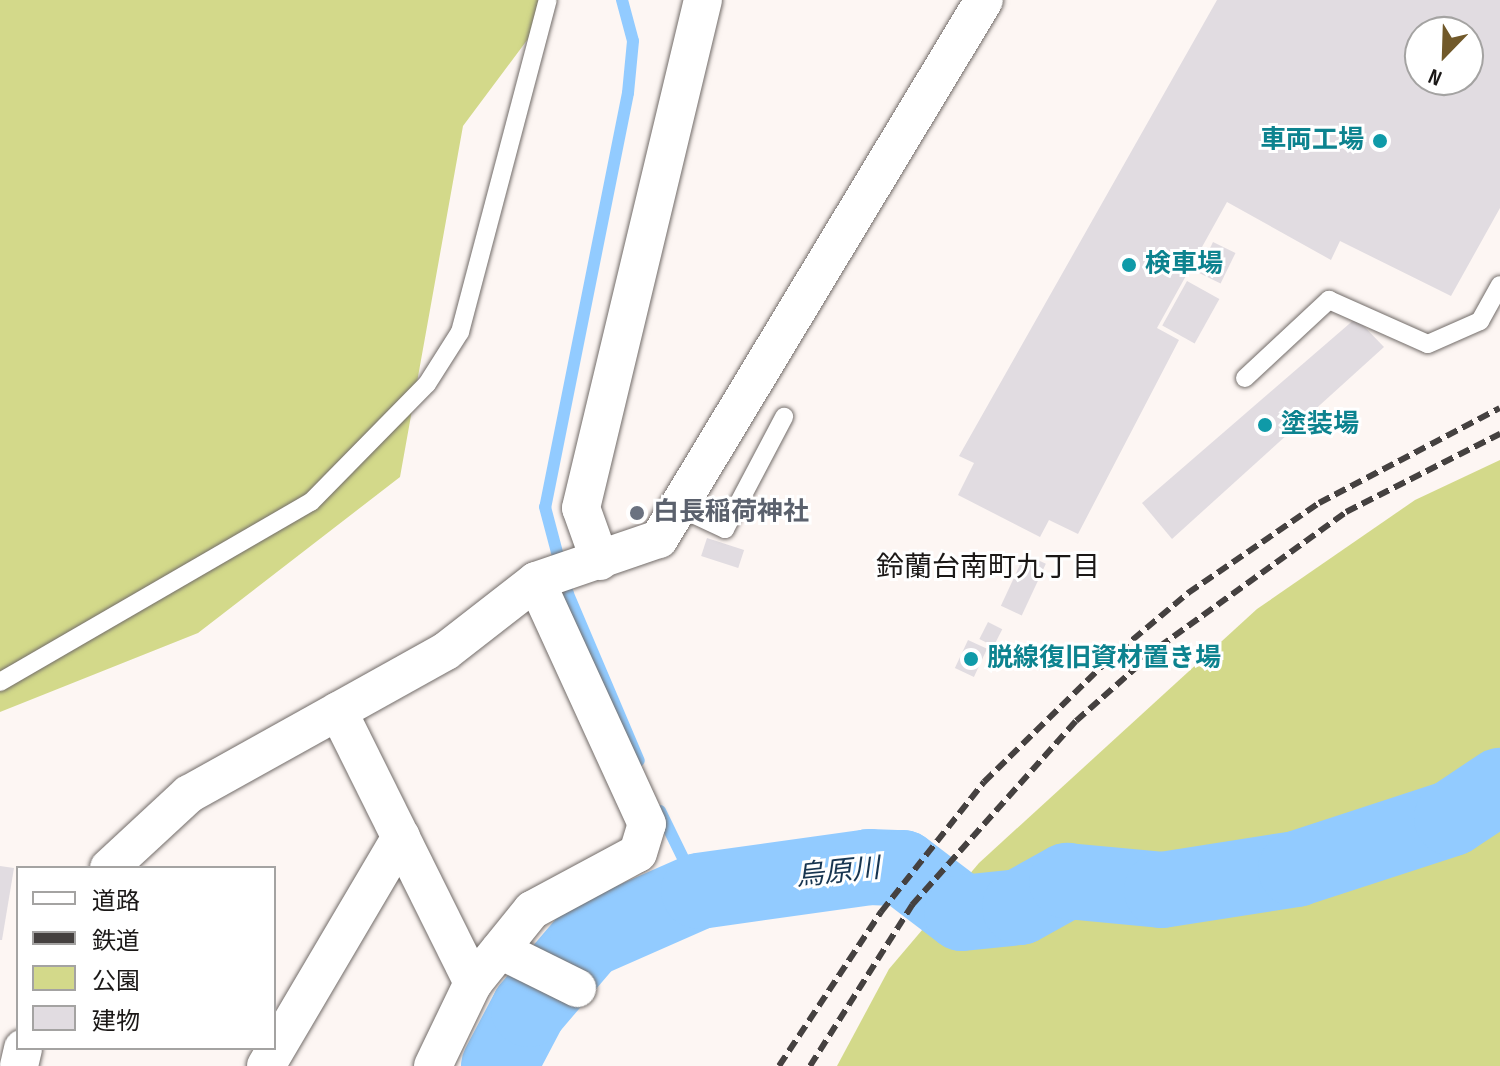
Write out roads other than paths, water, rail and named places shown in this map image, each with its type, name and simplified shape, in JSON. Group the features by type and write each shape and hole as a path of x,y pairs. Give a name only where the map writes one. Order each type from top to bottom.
{"street":[{"path":"600,561 581,508 703,0"},
{"path":"111,866 189,794 446,651 536,581 659,539 984,0"},
{"path":"446,1063 473,983 507,953 532,910 638,853 647,824 536,581"},
{"path":"338,711 473,983"},
{"path":"276,1049 401,837"},
{"path":"507,953 577,988"}],"lane":[{"path":"0,682 311,502 427,384 460,332 548,0"},
{"path":"1245,378 1329,300 1428,344 1480,321 1500,285"},
{"path":"678,507 725,529 784,417"}],"waterway":[{"path":"622,0 633,41 628,93 545,507 568,594 639,761"},
{"name":"烏原川","path":"499,1066 529,1009 588,940 699,891 869,867 903,868 962,913 1020,907 1067,881 1162,890 1296,869 1452,818 1500,786"},
{"path":"660,811 699,891"}],"railway":[{"path":"779,1066 881,912 984,782 1105,663 1188,593 1319,503 1500,408"},
{"path":"810,1066 912,905 1076,721 1159,647 1346,512 1500,434"}],"place":[{"name":"車両工場","path":"1380,141"},
{"name":"検車場","path":"1129,265"},
{"name":"塗装場","path":"1265,425"},
{"name":"白長稲荷神社","path":"637,513"},
{"name":"脱線復旧資材置き場","path":"971,659"}],"district":[{"name":"鈴蘭台南町九丁目","path":"988,568"}]}
